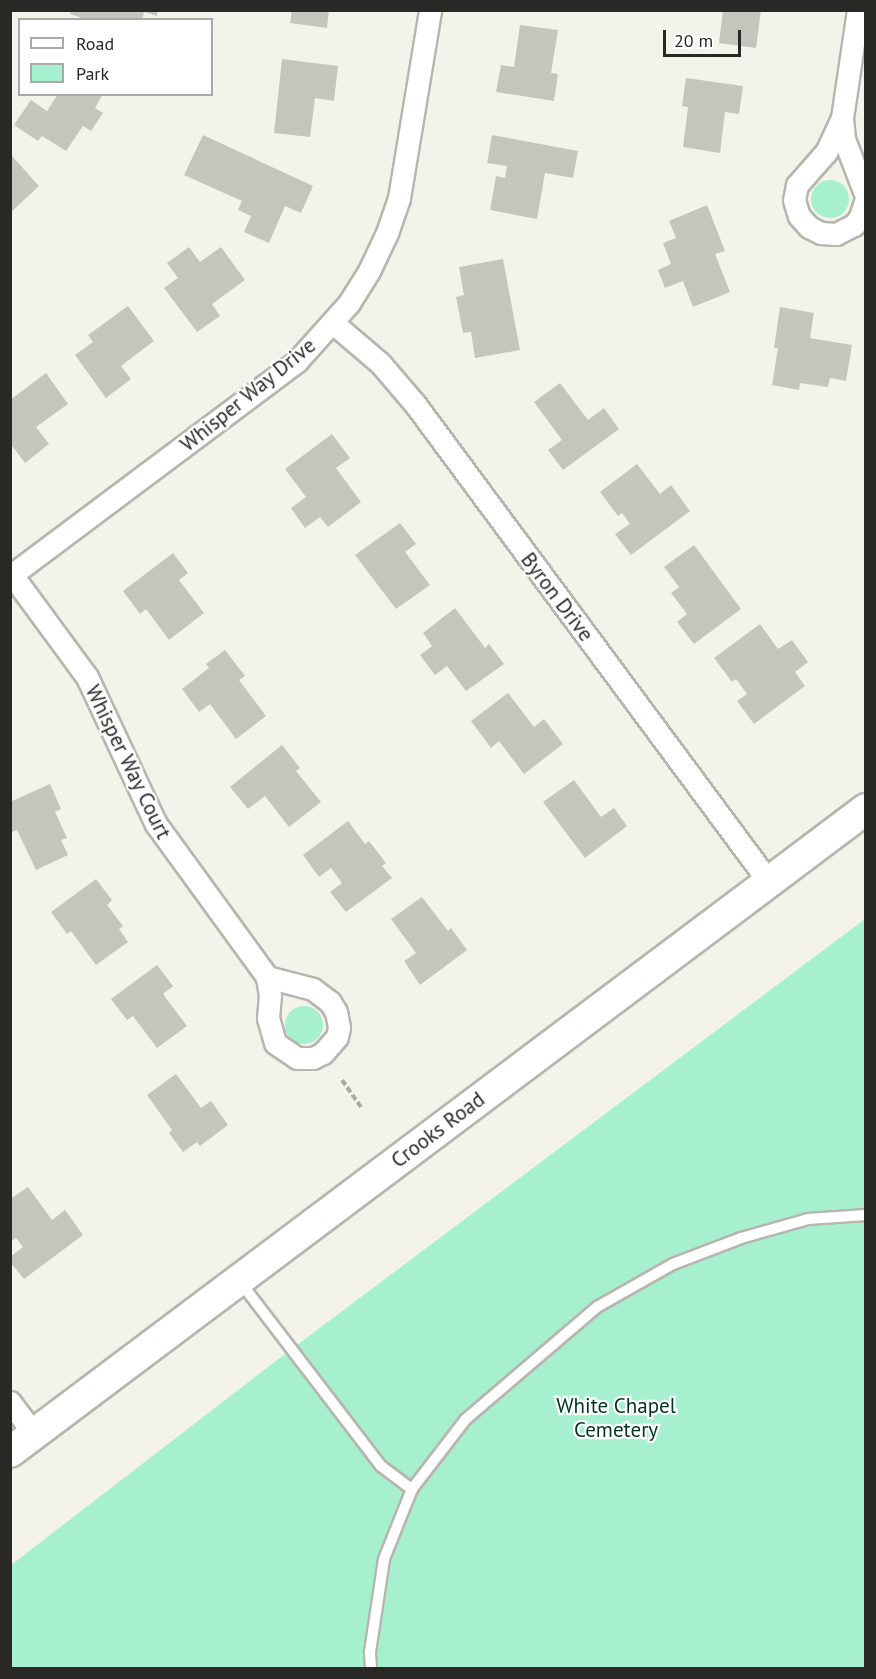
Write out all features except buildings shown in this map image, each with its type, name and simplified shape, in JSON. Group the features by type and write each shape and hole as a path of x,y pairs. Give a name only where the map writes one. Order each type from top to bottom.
{"main road":[{"name":"Crooks Road","path":"10,1452 866,809"}],"street":[{"name":"Whisper Way Drive","path":"11,576 271,381 309,349 333,323 369,271 387,232 399,198 430,10"},
{"path":"842,118 847,148 866,197 860,217 854,225 836,234 821,233 809,227 799,216 794,200 797,185 826,152 842,118 858,10"},
{"name":"Byron Drive","path":"333,323 380,363 415,404 769,882"},
{"name":"Whisper Way Court","path":"11,576 87,677 156,824 267,976"},
{"path":"10,1402 34,1434"}],"lane":[{"path":"371,1668 370,1652 384,1559 412,1489 466,1419 597,1307 672,1264 741,1238 808,1219 866,1215"},
{"path":"239,1280 381,1466 412,1489"}],"path":[{"path":"342,1080 362,1109"}],"green space":[{"path":"830,180 837,181 843,186 848,192 848,206 843,212 837,217 830,218 823,217 817,212 812,206 811,199 812,192 817,186 823,181"},
{"name":"White Chapel Cemetery","path":"865,919 865,1668 11,1668 11,1565 285,1354"},
{"path":"304,1006 318,1011 323,1025 318,1039 304,1044 290,1039 285,1025 290,1011"}]}
